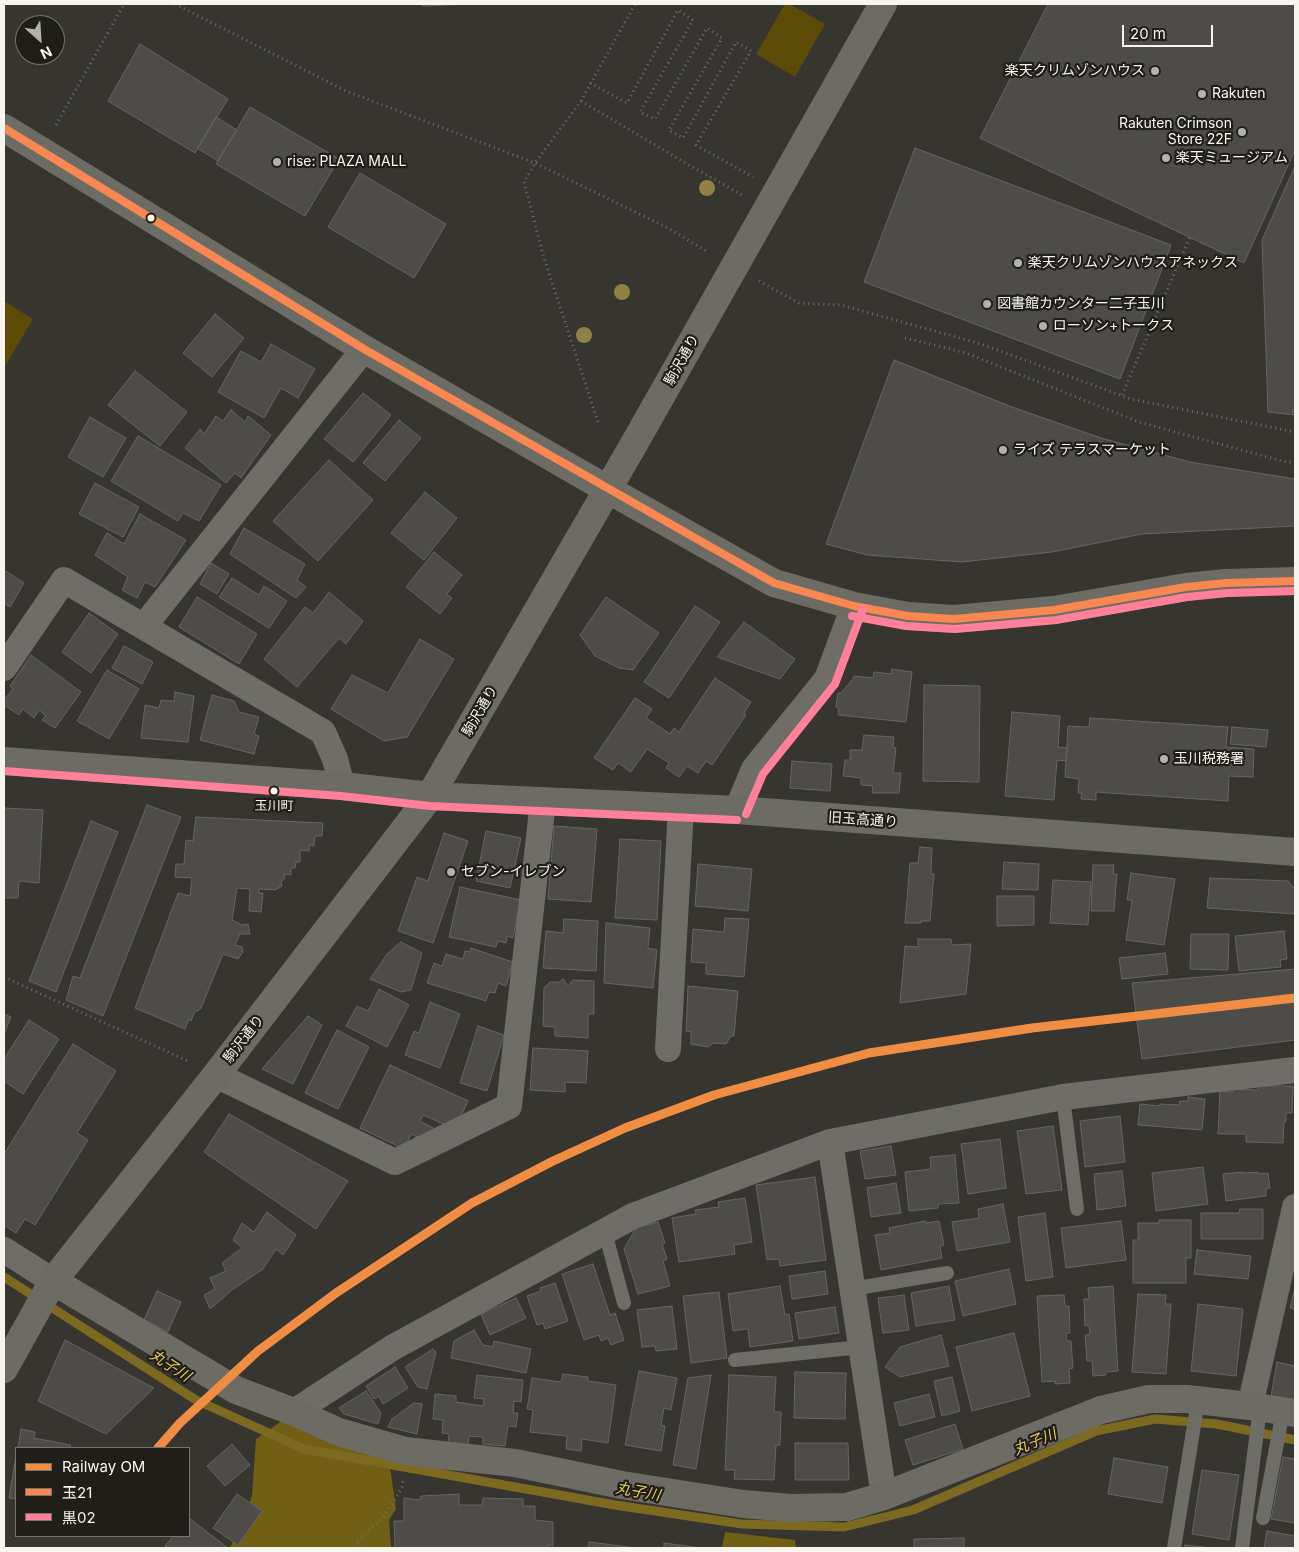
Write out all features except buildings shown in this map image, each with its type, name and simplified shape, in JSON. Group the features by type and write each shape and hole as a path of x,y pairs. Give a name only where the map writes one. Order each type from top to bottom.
{"street":[{"name":"駒沢通り","path":"4,1369 53,1281 216,1075 430,796 883,4"},
{"path":"4,128 364,349 774,583 854,606 908,616 954,619 1054,610 1186,587 1226,583 1295,581"},
{"path":"144,626 364,349"},
{"path":"4,668 64,580 323,732 335,759 342,786"},
{"path":"737,810 754,769 827,679 854,606"},
{"name":"旧玉高通り","path":"4,761 342,786 430,796 737,810 1295,852"},
{"path":"216,1075 395,1162 509,1106 543,801"},
{"path":"668,1049 680,807"},
{"path":"294,1412 392,1348 633,1216 830,1142 1063,1097 1295,1070"},
{"path":"830,1142 884,1496"},
{"path":"4,1250 236,1390 294,1412 339,1432 405,1451 515,1463 622,1485 743,1504 790,1508 847,1507 884,1496 1101,1410 1149,1399 1271,1415 1295,1207"}],"lane":[{"path":"1063,1097 1077,1209"},
{"path":"605,1232 624,1303"},
{"path":"852,1289 947,1273"},
{"path":"735,1360 861,1347"},
{"path":"1174,1548 1198,1404"},
{"path":"1242,1548 1256,1446 1271,1415"},
{"path":"1262,1518 1276,1449 1271,1415"}],"path":[{"path":"52,132 124,4"},
{"path":"175,4 346,91 535,163 666,227"},
{"path":"598,422 544,258 524,182 535,163 581,101 635,4"},
{"path":"590,83 627,103 678,10 693,20 640,112 654,119 707,28 722,38 669,130 683,138 736,42 750,51 696,145 758,180"},
{"path":"581,101 748,198"},
{"path":"1122,395 1190,237"},
{"path":"799,303 841,305 981,344 1131,399 1295,432"},
{"path":"905,338 966,353 1139,422 1295,463"},
{"path":"4,977 216,1075"},
{"path":"361,1548 356,1542 382,1520 402,1488"}],"shaded area":[{"path":"785,4 789,4 825,24 795,77 756,54"},
{"path":"4,301 33,319 4,368"},
{"path":"286,1418 388,1454 396,1509 389,1520 391,1548 230,1548 252,1496 256,1439"},
{"path":"725,1532 795,1540 796,1548 722,1548"}],"waterway":[{"name":"丸子川","path":"4,1277 196,1400 304,1449 615,1505 742,1524 844,1527 913,1510 1096,1431 1155,1419 1217,1424 1295,1440"}],"rail line":[{"name":"OM","path":"159,1447 180,1423 258,1351 336,1293 472,1203 553,1161 625,1128 714,1095 869,1053 1032,1028 1295,998"}],"transit line":[{"name":"玉21","path":"4,128 364,349 774,583 854,606 908,616 954,619 1054,610 1186,587 1226,583 1295,581"},
{"name":"黒02","path":"852,616 906,626 955,629 1056,620 1187,597 1227,593 1295,591"},
{"name":"黒02","path":"746,814 763,774 835,684 863,609"},
{"name":"黒02","path":"4,771 341,796 430,806 737,820"}],"place":[{"name":"楽天クリムゾンハウス","path":"1155,71"},
{"name":"Rakuten","path":"1202,94"},
{"name":"Rakuten Crimson Store 22F","path":"1242,132"},
{"name":"楽天ミュージアム","path":"1166,158"},
{"name":"rise: PLAZA MALL","path":"277,162"},
{"name":"楽天クリムゾンハウスアネックス","path":"1018,263"},
{"name":"図書館カウンター二子玉川","path":"987,304"},
{"name":"ローソン+トークス","path":"1043,326"},
{"name":"ライズ テラスマーケット","path":"1003,450"},
{"name":"玉川税務署","path":"1164,759"},
{"name":"玉川町","path":"274,791"},
{"name":"セブン-イレブン","path":"451,872"}]}
